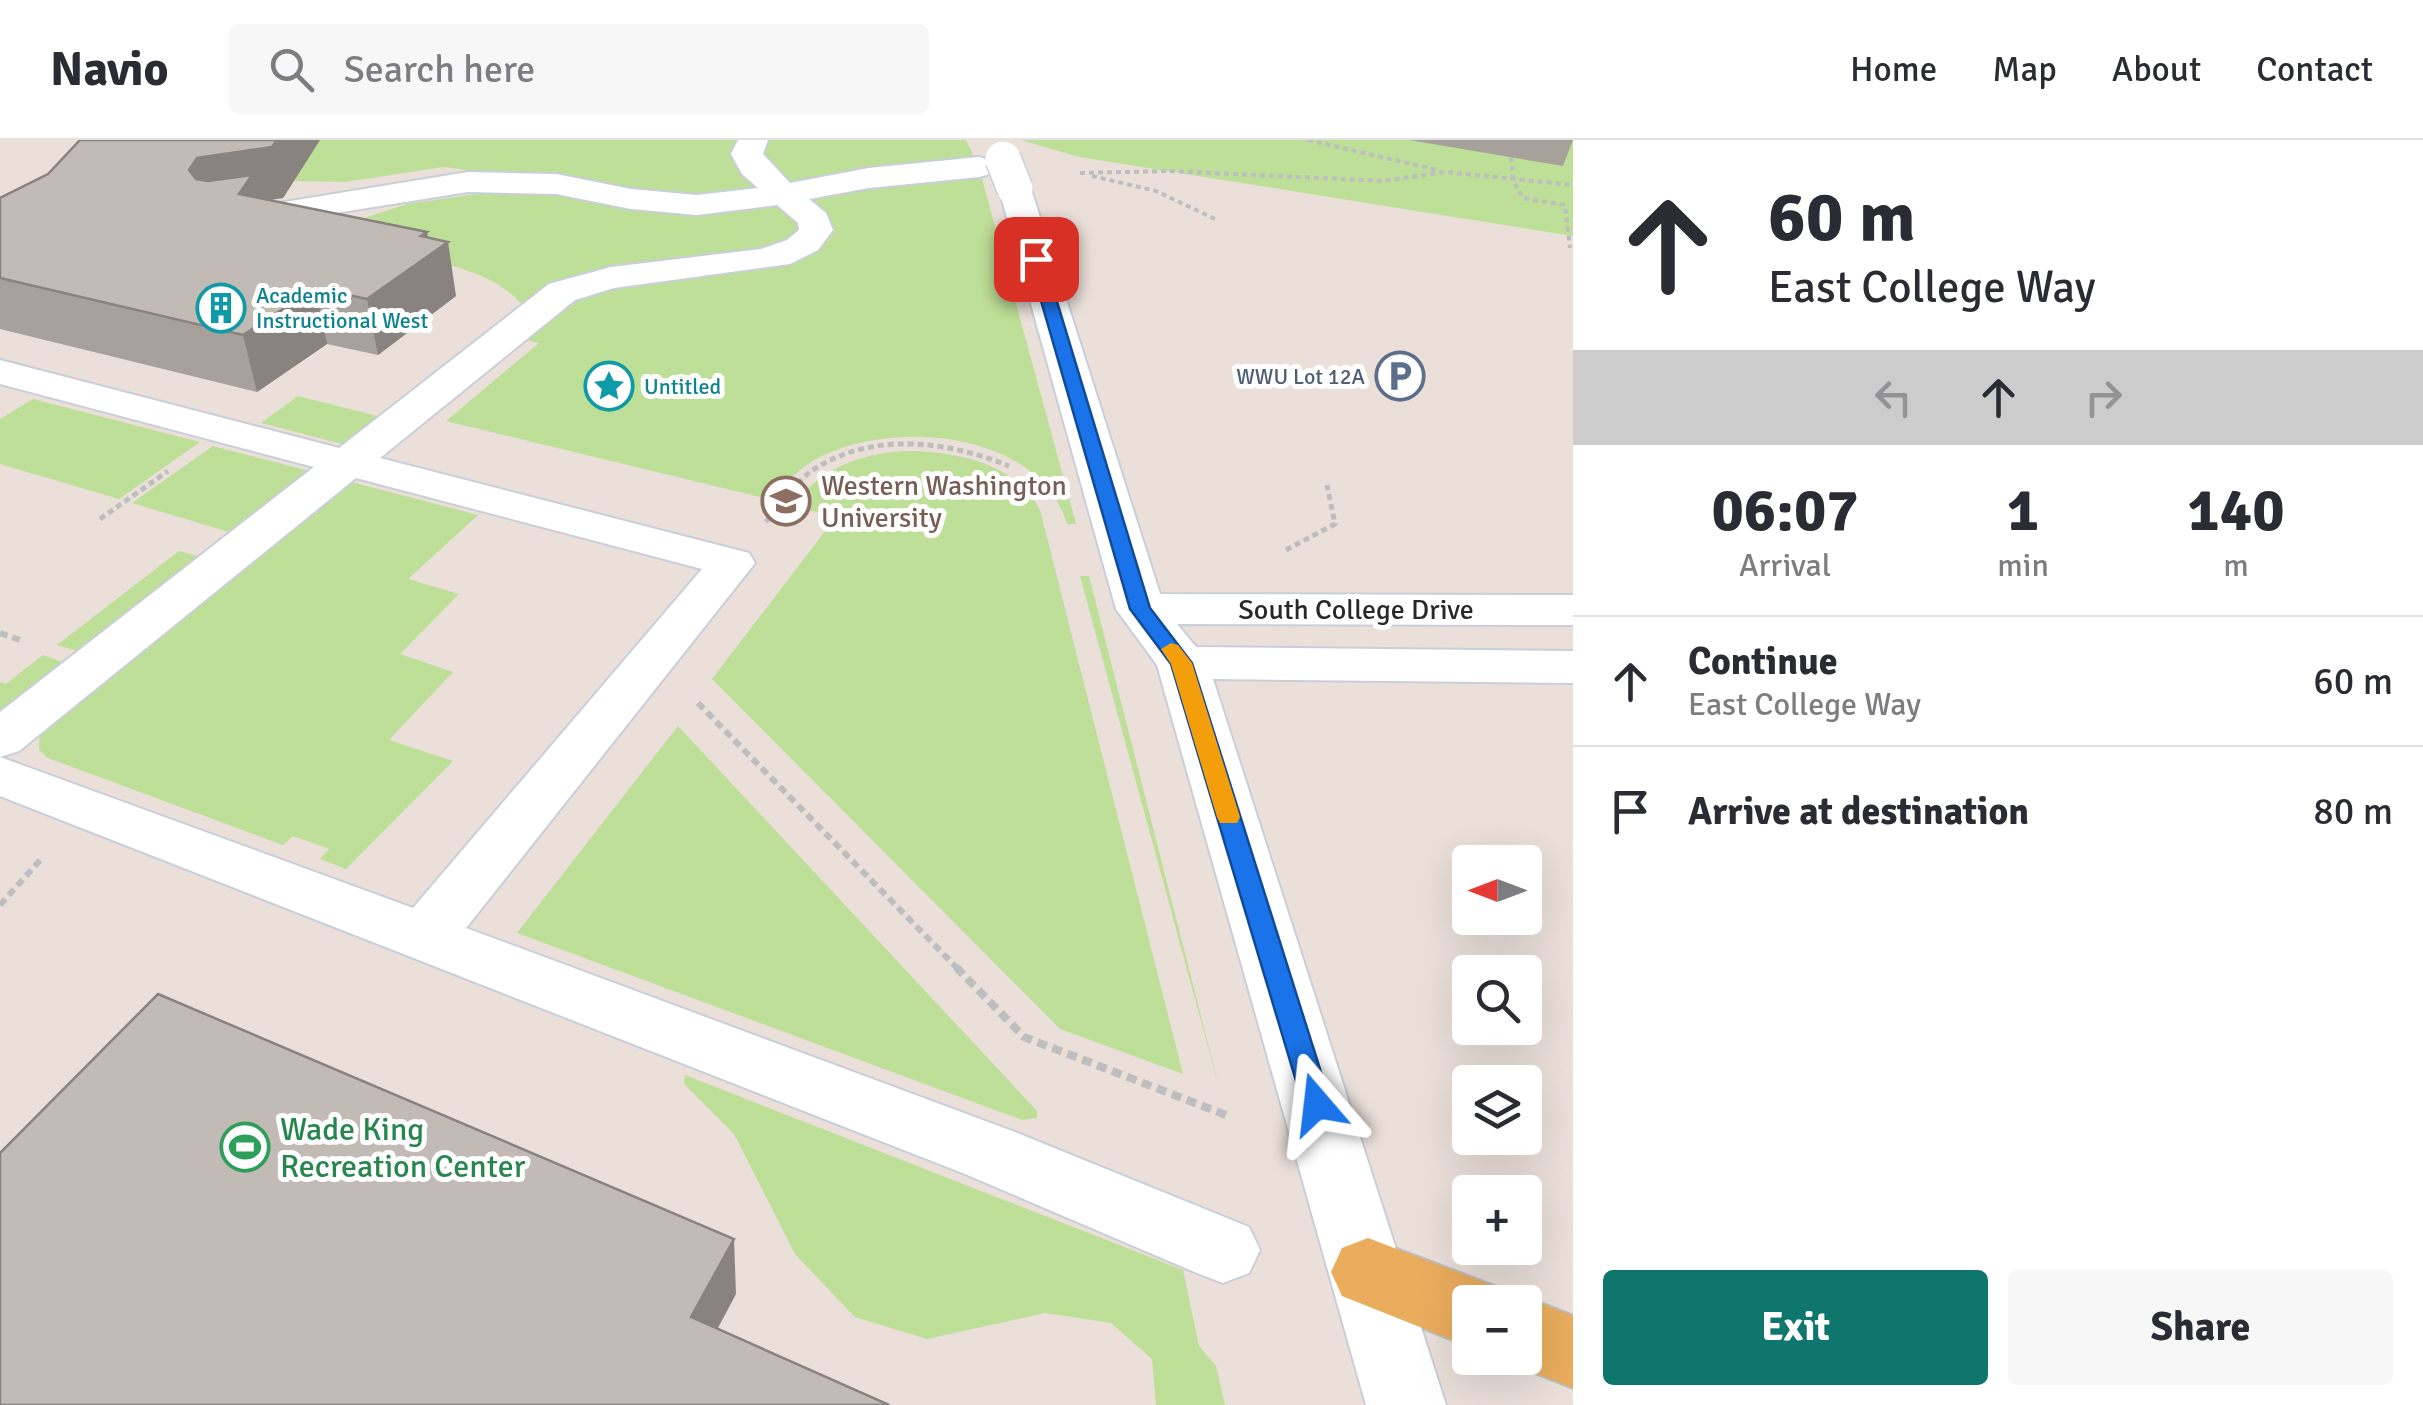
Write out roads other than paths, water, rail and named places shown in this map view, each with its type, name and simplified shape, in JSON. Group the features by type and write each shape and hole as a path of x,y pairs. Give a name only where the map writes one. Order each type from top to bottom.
{"main road":[{"path":"1368,1272 1452,1305"},
{"path":"1542,1340 1573,1352"}],"street":[{"path":"0,739 562,292 611,278 761,260 800,247 816,230 814,220 752,168 747,154 753,140"},
{"path":"222,220 468,182 556,184 666,204 738,202 869,178 998,163 1140,609 1182,663 1406,1405"},
{"path":"0,372 732,563 424,937"},
{"name":"South College Drive","path":"1140,609 1573,610"},
{"name":"South College Drive","path":"1182,663 1573,667"},
{"path":"0,774 990,1153 1223,1250"}],"place":[{"name":"Academic Instructional West","path":"221,308"},
{"name":"WWU Lot 12A","path":"1400,376"},
{"name":"Untitled","path":"609,386"},
{"name":"Western Washington University","path":"786,501"},
{"name":"Wade King Recreation Center","path":"245,1147"}]}
